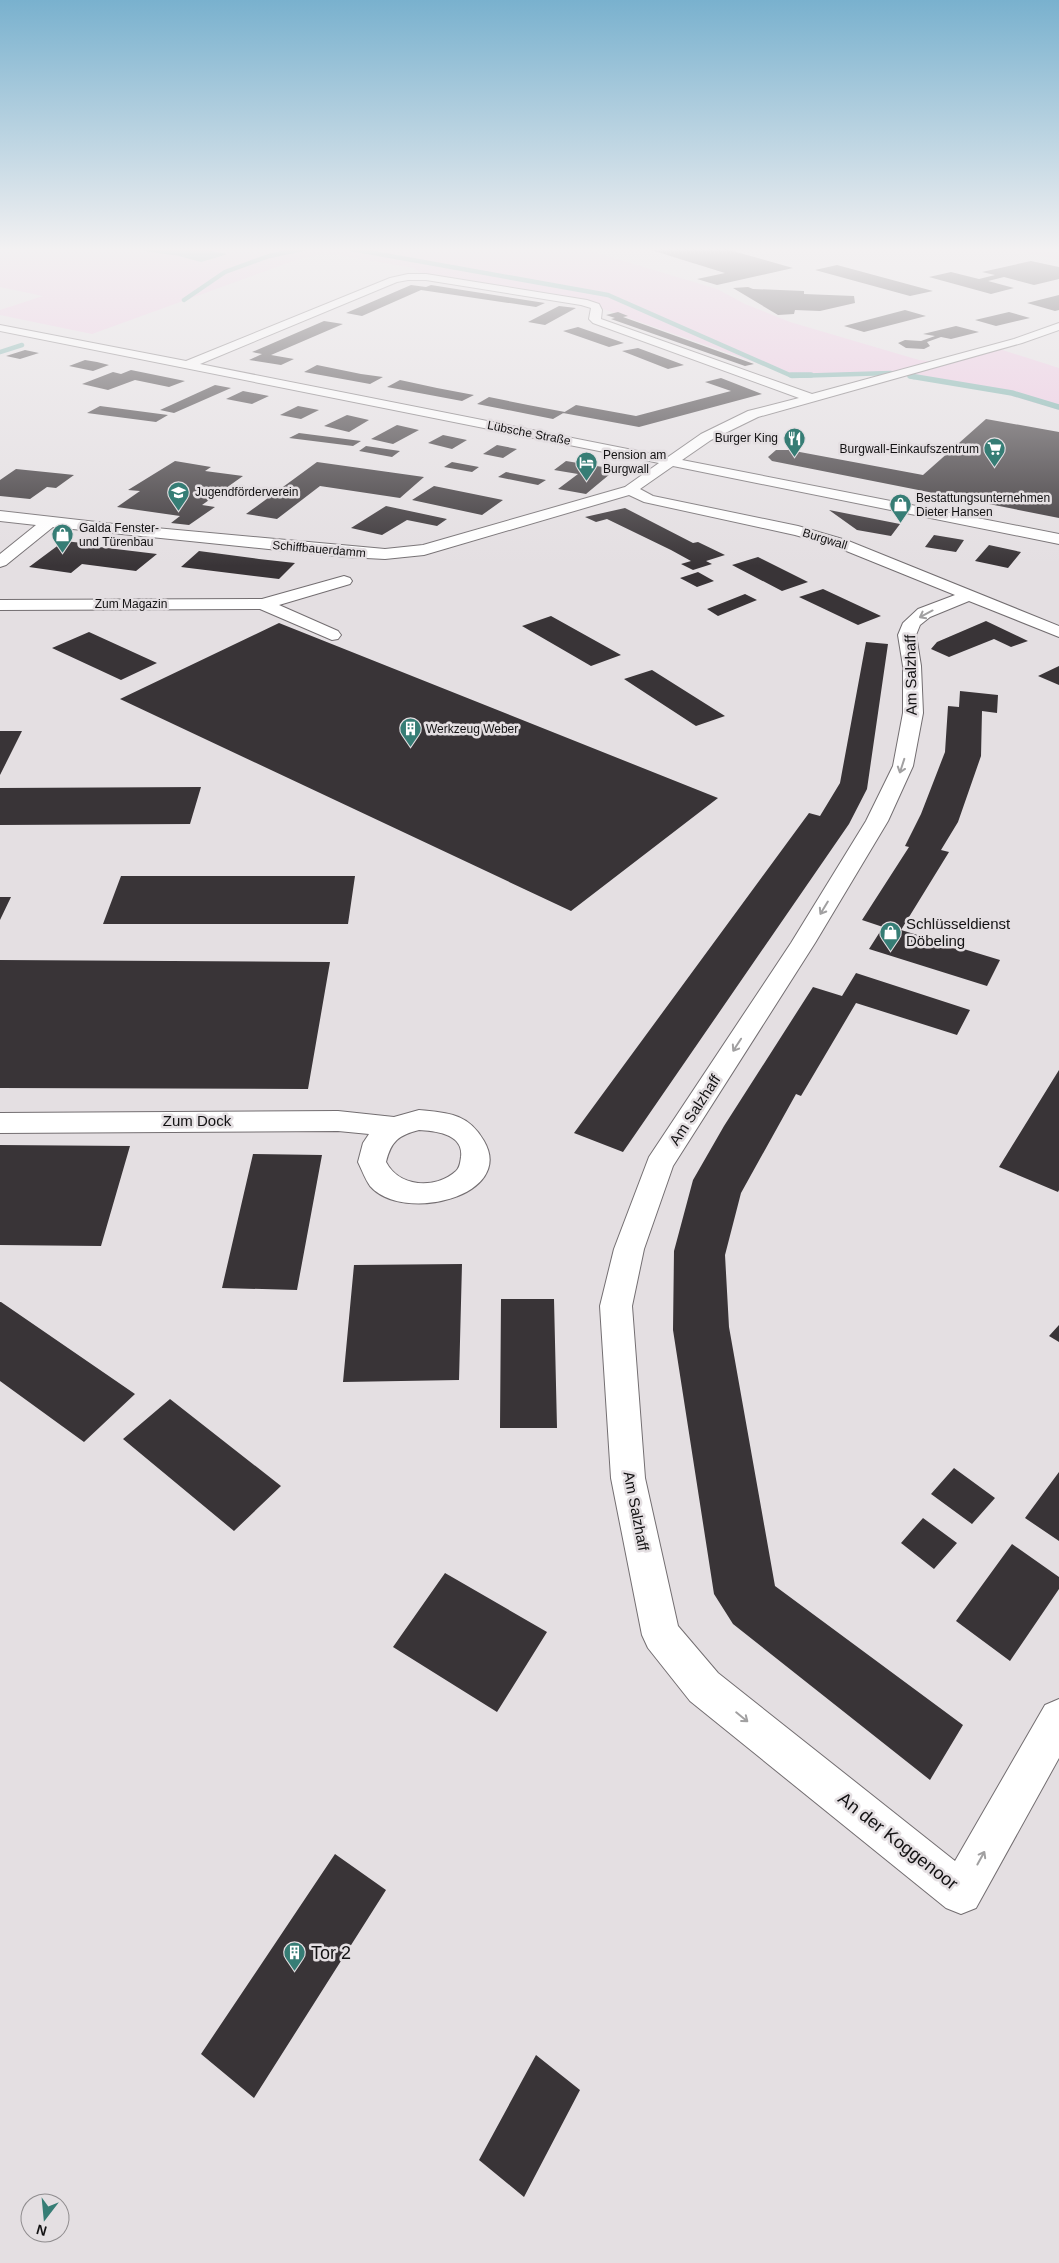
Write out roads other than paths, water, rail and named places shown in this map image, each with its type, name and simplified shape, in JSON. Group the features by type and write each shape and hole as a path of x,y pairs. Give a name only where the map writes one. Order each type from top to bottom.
{"street":[{"name":"Lübsche Straße","path":"132,355 1059,538"},
{"path":"188,366 215,355"},
{"path":"691,355 809,397"},
{"path":"630,490 706,437 753,414 967,355"},
{"name":"Schiffbauerdamm","path":"0,516 347,552 385,554 424,550 630,490"},
{"name":"Burgwall","path":"630,490 649,499 798,530 840,543 1059,632"},
{"path":"0,562 49,522"},
{"name":"Zum Magazin","path":"0,605 263,604 344,581"},
{"name":"Am Salzhaff","path":"704,1687 661,1635 628,1478 616,1306 629,1249 660,1164 823,910 877,821 903,766 913,713 912,666 907,635 912,623 924,613 971,596"},
{"name":"Zum Magazin","path":"263,604 332,635"},
{"name":"Zum Dock","path":"0,1123 338,1120 394,1127"},
{"name":"An der Koggenoor","path":"704,1687 961,1892 1059,1719"}],"waterway":[{"path":"743,355 792,376 891,373"},
{"path":"791,375 811,375"},
{"path":"914,377 910,376 1012,393 1059,407"}],"place":[{"name":"Burger King","path":"794,457"},
{"name":"Burgwall-Einkaufszentrum","path":"995,468"},
{"name":"Pension am Burgwall","path":"587,481"},
{"name":"Jugendförderverein","path":"179,511"},
{"name":"Bestattungsunternehmen Dieter Hansen","path":"900,524"},
{"name":"Galda Fenster- und Türenbau","path":"63,554"},
{"name":"Werkzeug Weber","path":"410,748"},
{"name":"Schlüsseldienst Döbeling","path":"890,952"},
{"name":"Tor 2","path":"295,1972"}]}
